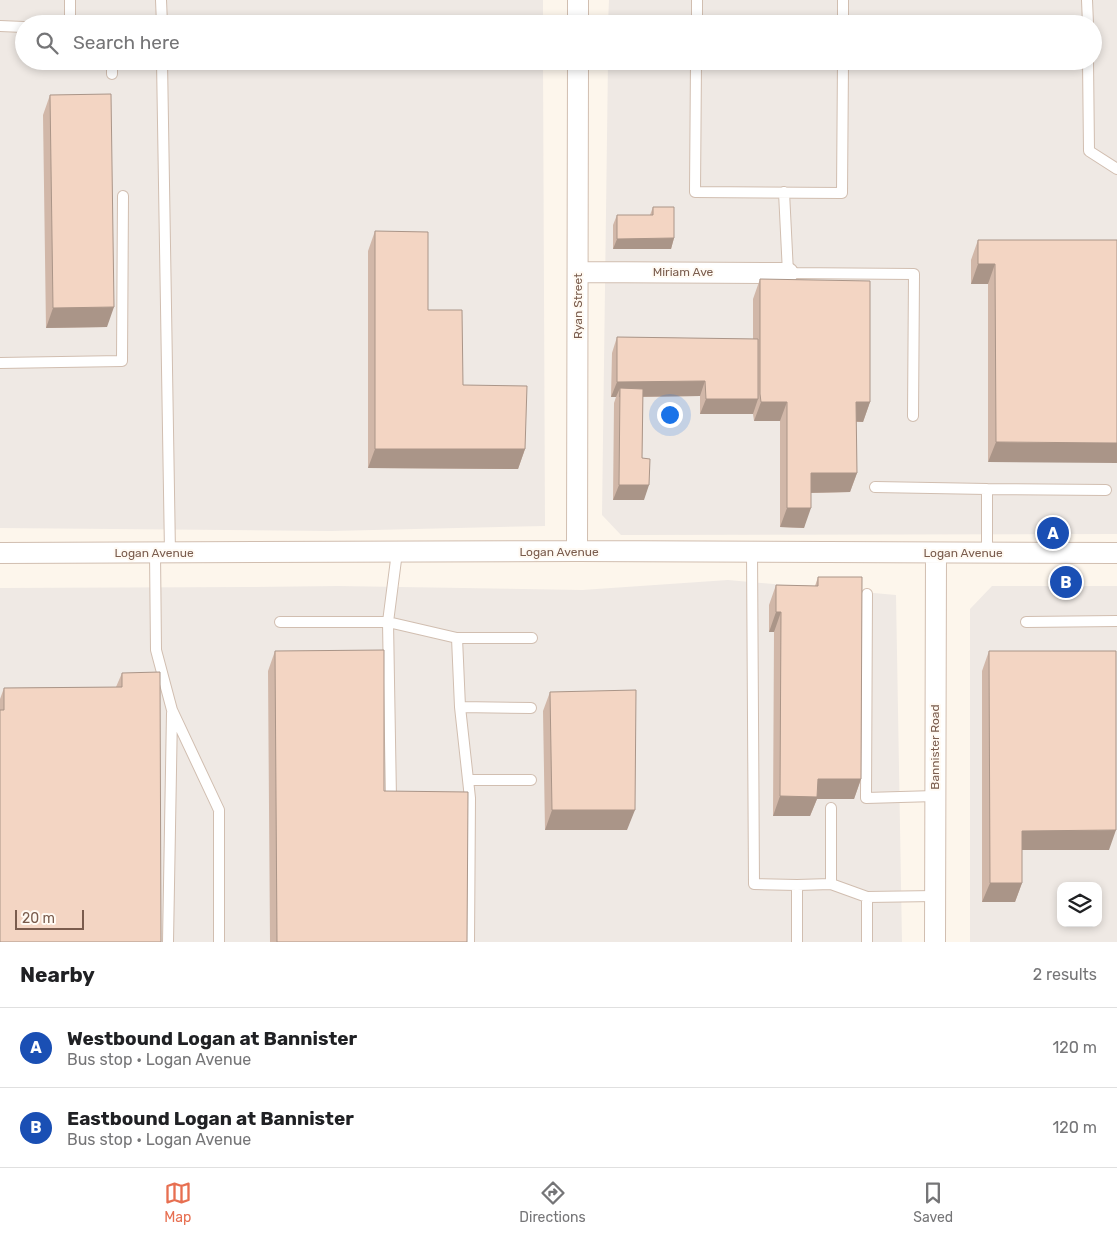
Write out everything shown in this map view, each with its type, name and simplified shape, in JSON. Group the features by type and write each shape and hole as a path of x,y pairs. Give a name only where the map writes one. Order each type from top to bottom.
{"street":[{"path":"578,0 578,15"},
{"name":"Ryan Street","path":"578,70 578,552"},
{"name":"Miriam Ave","path":"578,272 788,273"},
{"name":"Logan Avenue","path":"0,553 1117,553"},
{"name":"Bannister Road","path":"935,942 936,553"}],"lane":[{"path":"70,0 70,15"},
{"path":"161,0 162,15"},
{"path":"697,0 697,15"},
{"path":"843,15 844,0"},
{"path":"1088,0 1088,15"},
{"path":"0,26 15,27"},
{"path":"162,70 163,553 156,650 172,710 219,810 219,942"},
{"path":"696,70 696,192 842,193 843,70"},
{"path":"1088,70 1089,151 1117,169"},
{"path":"784,192 788,273 914,274 912,416"},
{"path":"0,364 122,361 123,196"},
{"path":"875,487 1106,490"},
{"path":"987,489 987,553"},
{"path":"398,552 388,622 391,799 410,799"},
{"path":"752,552 754,884 797,886 831,884 867,897 935,896"},
{"path":"867,594 866,798 935,796"},
{"path":"1026,622 1117,621"},
{"path":"280,622 388,622 457,638 532,638"},
{"path":"457,638 460,707 468,780 465,798 469,942"},
{"path":"460,707 531,708"},
{"path":"168,942 172,710"},
{"path":"468,780 531,780"},
{"path":"831,808 831,884"},
{"path":"796,942 797,886"},
{"path":"867,897 867,942"}],"shaded area":[{"path":"0,0 543,0 543,15 15,15 15,70 543,70 545,526 331,531 0,528"},
{"path":"609,0 1117,0 1117,534 621,535 602,515 608,70 1102,70 1102,15 608,15"},
{"path":"728,580 896,595 902,942 0,942 0,588 338,586 582,590"},
{"path":"992,586 1117,586 1117,942 970,942 970,609"}],"building":[{"path":"111,94 114,307 53,308 50,95"},
{"path":"653,207 674,207 674,238 617,239 617,215 653,215"},
{"path":"375,231 428,232 428,310 462,310 463,385 527,386 525,449 375,449"},
{"path":"978,240 1117,240 1117,443 996,442 995,264 978,264"},
{"path":"760,279 870,281 870,402 856,402 857,473 811,473 811,508 787,508 787,402 761,402"},
{"path":"617,337 758,339 758,399 706,399 705,381 617,382"},
{"path":"620,388 643,389 642,458 650,459 649,485 619,485"},
{"path":"818,577 862,577 861,779 818,779 817,797 780,796 781,612 776,612 776,585 818,586"},
{"path":"384,650 384,791 468,792 467,942 277,942 275,651"},
{"path":"989,651 1116,651 1116,830 1022,831 1022,883 990,883"},
{"path":"160,672 161,942 0,942 0,710 4,710 4,688 122,687 122,673"},
{"path":"636,690 635,810 552,810 550,692"}],"place":[{"name":"Westbound Logan at Bannister","path":"1053,533"},
{"name":"Eastbound Logan at Bannister","path":"1066,582"}]}
